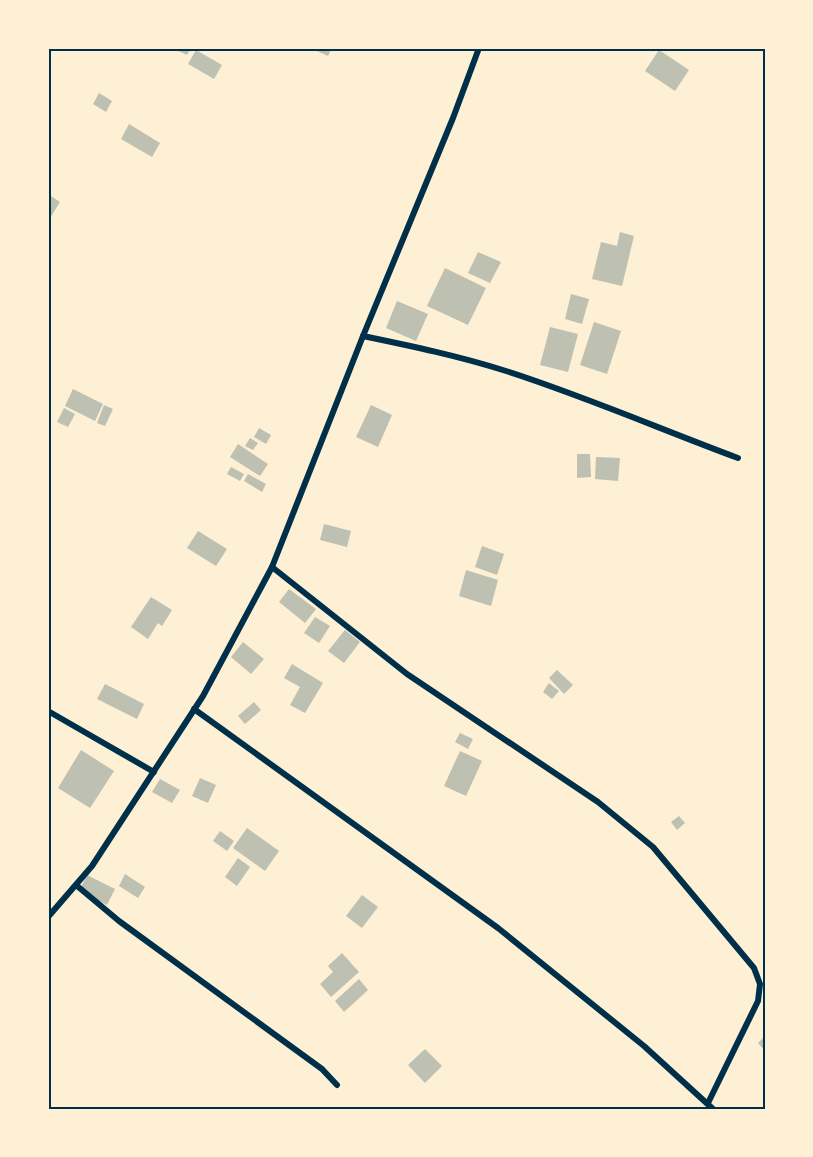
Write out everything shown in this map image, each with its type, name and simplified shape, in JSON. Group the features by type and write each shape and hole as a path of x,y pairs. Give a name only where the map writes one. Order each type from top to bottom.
{"street":[{"path":"48,917 93,866 203,696 272,567 479,48"},
{"path":"363,336 454,355 506,371 600,404 738,458"},
{"path":"272,567 407,674 598,802 653,847 754,968 760,984 758,1001 708,1103"},
{"path":"194,709 498,928 644,1046 713,1109"},
{"path":"48,711 154,772"},
{"path":"76,885 119,921 322,1070 337,1085"}],"building":[{"path":"177,48 191,48 187,55 176,50"},
{"path":"310,48 332,48 328,56"},
{"path":"196,50 222,65 214,79 188,64"},
{"path":"659,50 689,70 675,91 645,71"},
{"path":"99,93 112,101 106,112 93,104"},
{"path":"129,124 160,143 152,157 121,139"},
{"path":"48,194 60,202 50,218 48,217"},
{"path":"620,232 634,236 622,286 592,279 601,242 617,246"},
{"path":"478,252 501,262 490,283 468,273"},
{"path":"445,268 486,288 468,325 427,306"},
{"path":"571,294 589,299 582,324 565,319"},
{"path":"397,301 428,314 416,341 386,328"},
{"path":"594,322 621,331 607,374 580,365"},
{"path":"550,327 578,334 568,372 540,365"},
{"path":"73,389 103,404 95,421 65,406"},
{"path":"104,405 113,409 105,426 97,423"},
{"path":"371,405 392,415 378,447 356,437"},
{"path":"64,408 75,414 68,427 57,422"},
{"path":"259,428 271,435 266,444 254,437"},
{"path":"250,438 258,443 253,450 245,446"},
{"path":"238,444 268,464 260,476 230,457"},
{"path":"577,454 590,454 591,477 577,478"},
{"path":"596,457 620,458 618,481 595,479"},
{"path":"231,467 244,474 240,481 227,474"},
{"path":"248,474 266,484 262,492 244,481"},
{"path":"324,524 351,531 347,547 320,540"},
{"path":"198,531 227,549 216,566 187,548"},
{"path":"482,546 504,554 497,575 475,567"},
{"path":"466,570 498,580 491,606 459,596"},
{"path":"289,589 316,609 305,623 279,602"},
{"path":"151,597 172,610 162,626 158,623 148,639 131,627"},
{"path":"315,617 330,626 319,643 304,633"},
{"path":"345,630 360,642 344,663 328,651"},
{"path":"243,642 264,659 251,674 231,657"},
{"path":"292,664 323,683 305,713 290,705 300,687 284,678"},
{"path":"557,670 573,685 564,694 549,678"},
{"path":"549,683 559,691 552,699 543,692"},
{"path":"105,684 144,704 137,719 97,699"},
{"path":"254,702 261,710 245,724 238,716"},
{"path":"460,733 473,739 468,749 455,742"},
{"path":"81,750 114,771 90,808 58,788"},
{"path":"460,751 482,761 466,796 444,786"},
{"path":"200,778 216,785 208,803 192,796"},
{"path":"160,779 180,790 172,803 152,792"},
{"path":"679,816 685,823 677,830 671,822"},
{"path":"247,828 279,851 265,871 233,848"},
{"path":"220,831 234,841 227,851 213,841"},
{"path":"238,858 250,867 237,886 225,877"},
{"path":"125,874 145,887 138,898 119,886"},
{"path":"87,875 115,889 107,905 79,891"},
{"path":"362,895 378,907 362,928 346,916"},
{"path":"342,953 359,972 331,997 320,984 333,972 328,966"},
{"path":"359,979 368,990 344,1012 335,1001"},
{"path":"765,1036 765,1051 758,1043"},
{"path":"425,1049 442,1066 425,1083 408,1065"}]}
